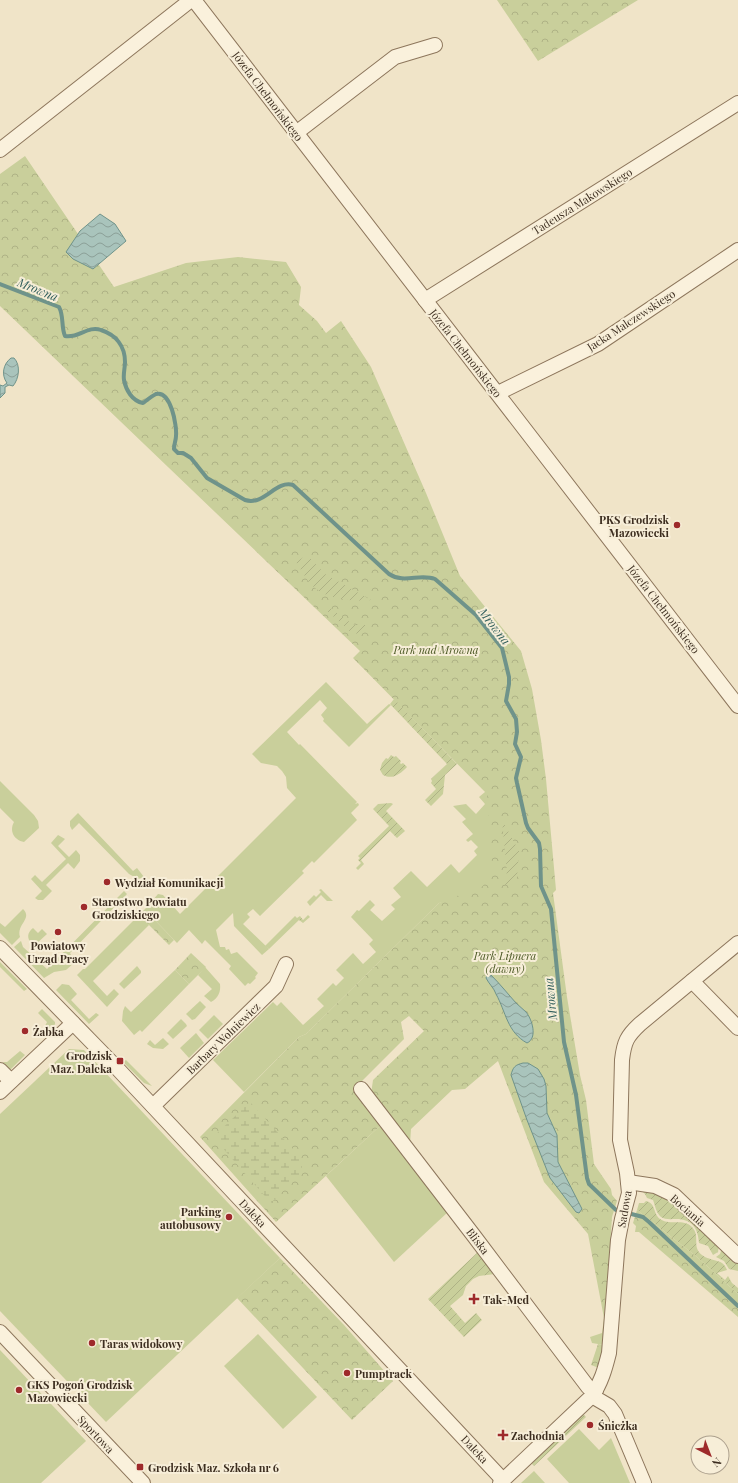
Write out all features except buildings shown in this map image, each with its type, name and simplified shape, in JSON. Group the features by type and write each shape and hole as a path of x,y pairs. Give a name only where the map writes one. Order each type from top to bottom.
{"street":[{"name":"Józefa Chełmońskiego","path":"192,0 498,393 738,706"},
{"path":"0,150 192,0"},
{"path":"296,133 395,58 435,45"},
{"name":"Tadeusza Makowskiego","path":"425,300 738,103"},
{"name":"Jacka Malczewskiego","path":"498,393 598,344 738,250"},
{"name":"Sadowa","path":"502,1481 594,1393 605,1369 609,1353 618,1240 628,1193 628,1182 620,1140 624,1048 627,1038 636,1028 738,944"},
{"name":"Daleka","path":"0,948 74,1023 502,1481"},
{"name":"Barbary Wolniewicz","path":"152,1106 276,986 286,964"},
{"path":"692,981 738,1028"},
{"path":"0,1092 74,1023"},
{"path":"0,1070 11,1081"},
{"name":"Bliska","path":"361,1089 588,1387 609,1406 615,1414 644,1483"},
{"name":"Bociania","path":"628,1182 655,1186 674,1196 738,1256"},
{"name":"Sportowa","path":"0,1332 143,1483"}],"green space":[{"path":"497,0 638,0 538,61"},
{"path":"25,156 114,287 186,263 238,257 286,262 301,287 299,305 317,321 326,333 341,321 371,367 426,493 460,576 521,651 532,689 541,740 556,890 553,893 567,997 580,1075 586,1100 594,1164 611,1189 612,1195 617,1201 612,1217 604,1318 588,1234 544,1182 498,1061 465,1089 452,1090 411,1129 410,1144 371,1094 373,1080 424,1031 409,1016 401,1022 404,1039 353,1090 381,1125 276,1222 200,1137 299,1037 306,1034 439,903 483,886 492,867 487,794 353,658 360,651 0,306 0,174"},
{"path":"307,555 325,574 371,600 345,600 321,592 308,581 296,562"},
{"path":"329,607 355,625 370,625 361,633 353,634 324,608"},
{"path":"326,682 367,724 389,704 391,705 349,747 323,721 324,719 321,715 327,708 320,700 287,732 357,802 355,804 358,803 359,805 351,813 357,820 314,863 312,861 302,871 304,873 260,916 253,909 247,914 250,917 243,924 269,949 262,955 234,926 233,913 216,930 220,947 225,947 226,950 229,949 231,954 237,952 258,973 255,977 256,978 250,984 248,983 245,986 229,969 231,966 205,940 202,944 189,930 177,943 150,915 145,920 149,925 93,981 107,996 114,989 119,994 107,1007 77,975 85,969 147,907 158,894 163,895 180,914 296,798 287,788 286,777 277,766 261,763 252,754"},
{"path":"394,699 457,764 445,775 443,794 431,806 425,800 436,789 431,783 431,779 447,764 390,704"},
{"path":"391,755 394,757 396,756 401,761 401,764 403,763 407,767 393,777 383,775 380,770 382,763"},
{"path":"490,774 494,892 439,903 306,1034 299,1037 244,1092 213,1060 273,1002 277,1006 281,1002 303,1025 324,1006 317,999 333,983 336,986 344,978 336,970 353,953 363,964 376,952 369,944 373,940 351,917 357,910 359,911 370,900 375,905 370,910 382,921 395,909 391,905 401,897 393,888 411,871 427,887 451,864 459,873 477,855 474,851 478,847 471,840 468,842 466,840 473,834 462,822 466,819 453,806 466,804 476,814 485,804 479,797 485,792"},
{"path":"0,781 34,815 38,821 39,828 24,842 20,841 13,835 12,829 14,822 0,808"},
{"path":"378,804 393,804 386,811 405,831 397,838 390,831 361,860 364,864 358,870 356,868 361,863 358,860 360,858 358,856 389,826 373,809"},
{"path":"78,813 133,871 137,868 144,877 138,879 129,874 79,823 72,830 70,821"},
{"path":"502,820 519,851 517,877 504,886 507,872"},
{"path":"58,835 65,839 58,846 69,857 76,850 80,855 80,861 74,869 68,863 46,885 52,891 43,900 38,900 35,898 42,891 31,879 35,875 42,882 66,859 51,843"},
{"path":"321,889 333,901 327,901 321,895 310,906 307,902 314,895 316,897 321,892 319,890"},
{"path":"124,891 127,894 70,953 75,962 66,970 54,972 44,978 14,947 21,941 23,947 47,969"},
{"path":"23,909 26,916 19,932 20,937 12,945 0,933 0,923 5,927"},
{"path":"150,915 174,940 169,945 144,920"},
{"path":"308,915 310,917 303,923 299,920 269,949 265,946 295,916 297,918 300,916 303,920"},
{"path":"33,928 38,933 42,929 47,934 35,945 31,944 28,937"},
{"path":"191,953 206,967 189,984 175,970"},
{"path":"0,962 27,989 24,991 0,967"},
{"path":"137,966 141,973 124,989 119,984"},
{"path":"205,967 220,984 220,990 216,999 211,1002 204,996 212,989 198,975"},
{"path":"175,970 189,984 142,1032 140,1030 134,1035 122,1021 125,1006 131,1012"},
{"path":"62,984 69,985 77,994 71,1000 89,1019 96,1013 99,1015 89,1024 56,990"},
{"path":"200,1001 206,1007 195,1019 192,1020 186,1014"},
{"path":"42,1009 55,1022 55,1026 50,1031 45,1026 47,1022 38,1013"},
{"path":"214,1015 223,1024 208,1039 199,1030"},
{"path":"181,1019 187,1026 173,1039 167,1033"},
{"path":"196,1033 204,1043 189,1058 180,1048"},
{"path":"163,1038 169,1044 163,1049 153,1048 147,1044 150,1040 155,1045"},
{"path":"69,1049 84,1050 280,1258 106,1422 0,1311 0,1114"},
{"path":"20,1051 25,1055 11,1069 9,1069 3,1062 7,1062"},
{"path":"126,1060 152,1086 144,1083 123,1062"},
{"path":"250,1102 303,1160 301,1173 271,1203 213,1137"},
{"path":"381,1125 448,1212 394,1262 326,1176"},
{"path":"640,1189 651,1190 676,1201 719,1245 718,1252 713,1255 708,1246 699,1243 696,1229 690,1223 682,1219 666,1219 661,1217 653,1200 647,1198"},
{"path":"646,1201 653,1206 660,1219 668,1222 685,1223 692,1227 696,1234 696,1245 699,1252 705,1257 720,1262 725,1266 727,1270 717,1273 725,1280 728,1276 732,1283 738,1288 738,1294 697,1257 637,1210 639,1203 644,1203"},
{"path":"637,1210 697,1257 738,1294 738,1317 639,1232 635,1232 636,1226 633,1223"},
{"path":"722,1248 738,1261 738,1271 729,1269 724,1261 716,1257 720,1254"},
{"path":"478,1252 495,1274 479,1276 473,1279 466,1286 463,1295 450,1306 465,1323 476,1313 482,1320 464,1337 428,1299"},
{"path":"280,1258 344,1325 393,1381 352,1420 237,1298"},
{"path":"604,1318 606,1318 604,1345 592,1343 590,1337 602,1333"},
{"path":"258,1334 317,1397 283,1429 224,1366"},
{"path":"598,1344 604,1345 599,1368 591,1365"},
{"name":"GKS Pogoń Grodzisk Mazowiecki","path":"0,1350 86,1441 41,1483 0,1483"},
{"path":"583,1414 586,1417 534,1466 531,1463"},
{"path":"579,1429 599,1450 611,1438 630,1483 569,1483 547,1459"},
{"path":"534,1471 545,1483 521,1483"}],"water":[{"path":"100,214 115,224 126,241 93,269 73,259 66,252 80,231"},
{"path":"11,358 14,358 18,364 18,376 13,386 9,385 5,387 5,393 0,398 0,385 3,386 7,383 4,377 5,366"},
{"path":"487,975 491,975 528,1015 532,1024 533,1033 530,1041 527,1043 515,1033 511,1027 495,992 486,978"},
{"path":"523,1063 528,1063 538,1069 544,1079 546,1086 547,1113 557,1135 558,1162 582,1209 579,1213 576,1212 550,1178 527,1120 511,1075 515,1067"}],"waterway":[{"name":"Mrowna","path":"0,284 59,307 65,336 74,336 87,330 96,329 106,332 115,338 119,342 125,356 124,380 126,388 136,400 143,403 156,394 161,394 166,397 174,417 176,431 174,449 178,453 183,453 191,458 207,478 245,500 252,501 264,497 281,486 287,484 293,485 389,574 400,578 429,577 435,579 476,615 502,648 509,677 506,701 516,719 517,732 515,744 521,757 516,778 526,823 539,843 541,886 551,909 564,1042 576,1095 589,1184 616,1210 643,1217 738,1306"}],"place":[{"name":"PKS Grodzisk Mazowiecki","path":"677,525"},
{"name":"Wydział Komunikacji","path":"107,882"},
{"name":"Starostwo Powiatu Grodziskiego","path":"84,907"},
{"name":"Powiatowy Urząd Pracy","path":"58,932"},
{"name":"Żabka","path":"25,1031"},
{"name":"Grodzisk Maz. Daleka","path":"120,1061"},
{"name":"Parking autobusowy","path":"229,1217"},
{"name":"Tak-Med","path":"474,1299"},
{"name":"Taras widokowy","path":"92,1343"},
{"name":"Pumptrack","path":"347,1373"},
{"name":"GKS Pogoń Grodzisk Mazowiecki","path":"19,1390"},
{"name":"Śnieżka","path":"590,1425"},
{"name":"Zachodnia","path":"503,1435"},
{"name":"Grodzisk Maz. Szkoła nr 6","path":"140,1467"}],"park label":[{"name":"Park nad Mrowną","path":"436,649"},
{"name":"Park Lipnera (dawny)","path":"505,961"}]}
